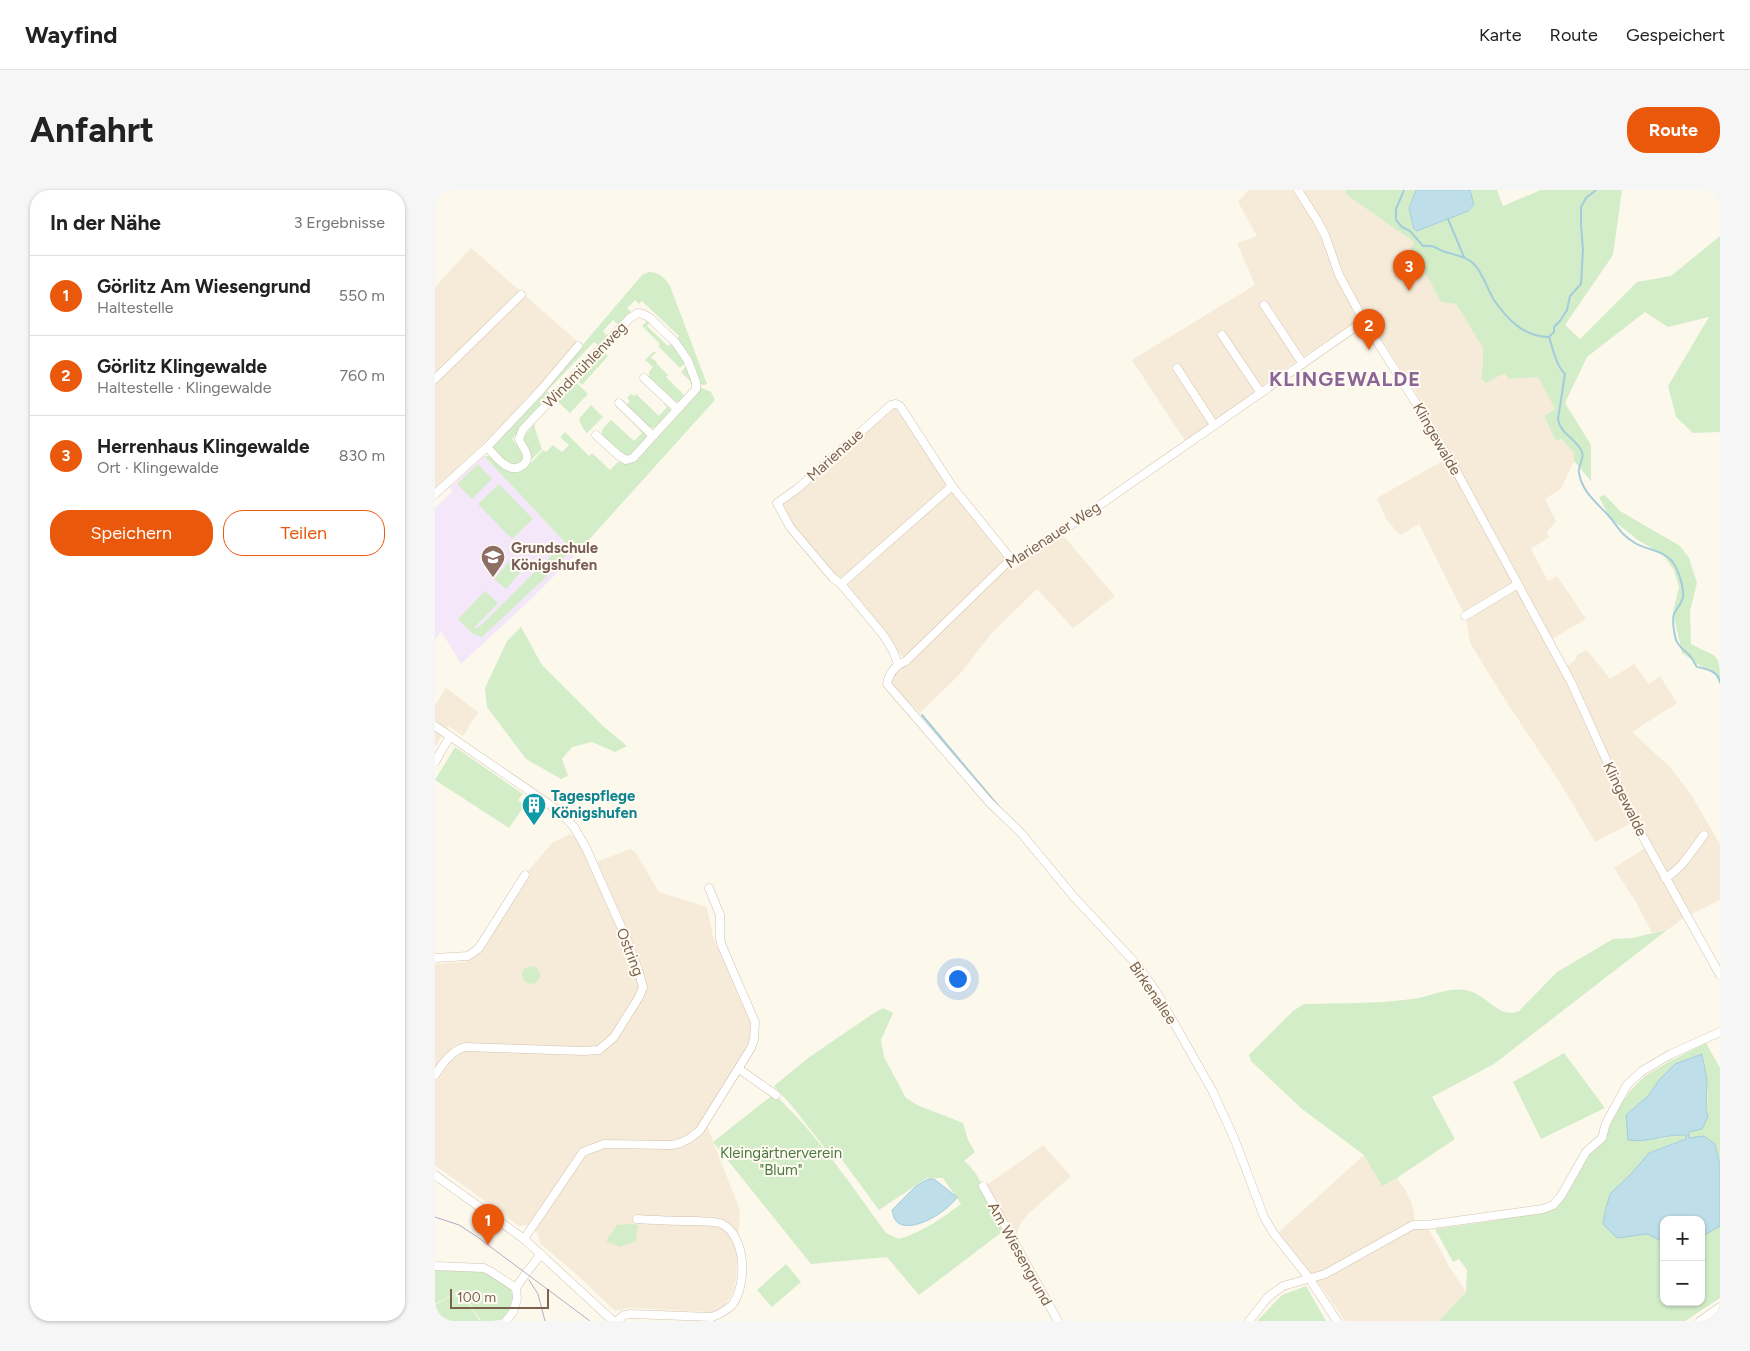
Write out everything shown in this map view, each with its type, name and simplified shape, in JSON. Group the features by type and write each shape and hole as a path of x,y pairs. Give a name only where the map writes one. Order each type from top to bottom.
{"street":[{"name":"Klingewalde","path":"1298,190 1325,235 1339,275 1364,321 1449,457 1571,682 1634,821 1720,974"},
{"path":"435,379 521,295"},
{"path":"1264,305 1303,364"},
{"name":"Windmühlenweg","path":"487,447 510,468 517,468 523,465 526,462 526,454 519,439 523,430 629,318 638,313 643,314 650,318 676,343 688,361 696,382 696,389 636,456 626,460 618,456 596,435"},
{"name":"Marienauer Weg","path":"887,684 888,677 898,664 906,661 1011,559 1020,559 1061,532 1364,321"},
{"path":"1222,335 1261,393"},
{"name":"Windmühlenweg","path":"435,494 487,447 540,391 578,346"},
{"path":"1177,368 1214,425"},
{"path":"644,378 677,409"},
{"path":"619,403 653,436"},
{"name":"Marienaue","path":"898,664 885,636 790,527 777,503 797,489 893,404 900,406 952,486 1011,559"},
{"path":"841,584 952,486"},
{"path":"1465,616 1518,584"},
{"name":"Birkenallee","path":"887,684 989,802 1021,833 1074,897 1139,967 1157,993 1212,1090 1234,1138 1264,1217 1277,1238 1309,1278 1337,1321"},
{"path":"435,726 450,736 435,762"},
{"name":"Ostring","path":"435,1075 455,1051 465,1047 599,1050 614,1037 639,997 643,987 627,940 575,827 559,811 450,736"},
{"path":"1665,878 1688,857 1704,835"},
{"path":"435,958 468,956 479,948 525,875"},
{"path":"524,1239 583,1152 604,1144 672,1145 688,1140 700,1130 739,1069 754,1039 755,1022 722,946 720,915 709,888"},
{"path":"1249,1321 1274,1292 1292,1283 1325,1274 1413,1224 1427,1225 1543,1209 1553,1205 1561,1196 1586,1152 1602,1138 1606,1123 1627,1086 1642,1071 1671,1054 1720,1032"},
{"path":"739,1069 776,1095"},
{"path":"435,1175 524,1239 615,1321 624,1315 631,1314 712,1317 723,1312 731,1305 737,1296 739,1288 742,1253 732,1233 722,1224 637,1219"},
{"name":"Am Wiesengrund","path":"983,1186 1058,1321"},
{"path":"506,1321 513,1312 517,1299 516,1288 541,1254"},
{"path":"435,1266 484,1268 516,1288"},
{"path":"1700,1321 1720,1307"}],"shaded area":[{"path":"1249,190 1345,190 1348,196 1414,242 1423,269 1441,302 1456,304 1483,348 1481,379 1486,383 1505,373 1508,379 1538,377 1555,409 1544,416 1556,441 1561,439 1574,453 1574,461 1561,489 1545,499 1556,521 1547,532 1549,537 1531,549 1548,581 1557,576 1586,619 1547,642 1562,670 1575,660 1578,654 1587,650 1610,679 1634,664 1649,684 1660,676 1677,703 1632,732 1671,768 1692,796 1720,844 1720,900 1685,917 1667,930 1652,933 1636,902 1614,868 1651,844 1638,819 1595,842 1559,781 1470,643 1466,618 1419,524 1400,535 1386,519 1377,498 1453,455 1425,407 1366,315 1297,361 1185,441 1132,360 1255,285 1237,243 1257,236 1238,202"},
{"path":"471,248 577,341 512,416 435,490 435,287"},
{"path":"894,408 897,409 952,491 1015,569 1060,532 1115,596 1073,628 1037,589 991,634 960,674 920,713 892,686 890,679 907,662 792,526 782,506"},
{"name":"Grundschule Königshufen","path":"484,456 576,554 528,602 461,664 441,631 435,640 435,508 453,491 450,487"},
{"path":"446,688 478,712 463,736 448,726 435,747 435,705"},
{"path":"569,834 577,838 589,865 630,849 635,852 659,892 707,907 713,937 752,1026 752,1034 748,1046 703,1116 740,1210 736,1280 733,1293 724,1306 718,1310 709,1312 629,1308 615,1311 540,1243 538,1233 527,1225 519,1226 507,1215 435,1165 435,964 465,962 480,953 528,876 528,871 552,843"},
{"path":"1043,1145 1071,1176 1028,1214 1020,1224 1016,1238 984,1187"},
{"path":"1364,1155 1382,1185 1397,1178 1411,1202 1414,1224 1426,1224 1450,1268 1466,1292 1439,1321 1345,1321 1323,1289 1278,1233"}],"green space":[{"path":"1345,190 1416,190 1409,208 1417,231 1468,211 1474,205 1470,190 1497,190 1503,206 1541,190 1622,190 1613,255 1565,325 1580,339 1637,282 1671,276 1720,236 1720,432 1693,433 1676,417 1668,386 1709,317 1668,327 1645,312 1587,357 1565,403 1591,445 1591,481 1574,461 1574,453 1561,439 1556,441 1544,416 1555,409 1538,377 1508,379 1505,373 1486,383 1481,379 1483,348 1456,304 1441,302 1423,269 1410,267 1409,253 1414,242 1348,196"},
{"path":"649,272 661,276 670,286 707,384 699,384 687,351 676,340 679,336 642,301 639,304 635,300 627,308 631,312 619,325 613,320 603,331 607,336 599,346 594,342 547,391 553,397 512,439 522,452 524,459 521,464 510,466 493,449 492,445 558,374 642,275"},
{"path":"647,321 649,323 647,326 668,346 671,344 676,347 686,362 680,368 658,346 660,344 642,326"},
{"path":"602,351 608,356 582,385 576,379"},
{"path":"654,351 656,353 650,358 655,360 668,375 666,377 684,395 693,386 681,372 687,365 694,386 679,402 671,401 649,378 649,372 653,367 645,360"},
{"path":"575,381 588,394 570,413 557,401"},
{"path":"702,388 711,392 715,400 576,554 484,456 492,456 509,472 520,471 528,466 543,450 546,452 553,445 562,452 569,445 560,437 565,432 589,456 592,453 610,470 619,461 623,463"},
{"path":"631,394 634,396 636,394 659,416 667,407 665,403 669,405 671,412 656,428 648,427 626,405 630,401 627,398"},
{"path":"591,405 603,417 587,433 579,419"},
{"path":"619,406 645,432 647,440 631,456 624,456 602,436 602,430 611,420 634,441 642,433 639,430 640,428"},
{"path":"535,423 535,429 542,449 527,464 522,439"},
{"path":"478,464 492,479 472,499 457,484"},
{"path":"499,484 533,519 512,539 478,504"},
{"path":"1605,495 1620,511 1680,546 1689,558 1697,583 1690,611 1691,644 1716,657 1719,666 1720,685 1715,672 1702,667 1682,653 1673,612 1679,587 1674,570 1664,556 1638,540 1610,518 1599,497"},
{"path":"561,546 568,553 545,578 482,637 473,634 458,619 485,591 498,603 473,629 479,627"},
{"path":"509,562 520,573 506,589 494,579"},
{"path":"521,627 542,665 603,726 627,746 615,752 592,742 572,747 562,759 568,776 561,779 526,759 487,707 485,688 507,641"},
{"path":"455,747 523,794 518,800 525,805 509,828 435,780"},
{"path":"1667,930 1494,1064 1432,1097 1455,1139 1382,1186 1364,1155 1302,1109 1251,1061 1249,1055 1293,1011 1304,1004 1399,1001 1458,989 1473,992 1505,1012 1519,1011 1557,972 1613,939 1632,938"},
{"path":"531,966 539,971 540,975 535,983 531,984 523,979 522,975 527,967"},
{"name":"Kleingärtnerverein \"Blum\"","path":"883,1008 893,1013 881,1040 884,1057 906,1098 917,1105 963,1123 968,1140 975,1152 964,1161 977,1176 1006,1229 919,1295 887,1257 811,1264 713,1142 774,1094 790,1109 819,1143 847,1178 886,1233 899,1239 916,1233 961,1204 943,1178 927,1178 879,1210 840,1157 835,1161 774,1086 808,1058"},
{"path":"1706,1043 1720,1068 1720,1165 1715,1144 1689,1138 1689,1134 1703,1115 1707,1106 1707,1084 1703,1055 1659,1080 1648,1096 1626,1115 1627,1126 1659,1139 1686,1135 1686,1139 1649,1153 1631,1174 1617,1238 1647,1234 1660,1240 1660,1306 1705,1306 1705,1235 1720,1226 1720,1298 1685,1321 1439,1321 1466,1292 1467,1270 1459,1259 1453,1262 1435,1229 1549,1210 1587,1156 1606,1137 1613,1115 1630,1091 1645,1076"},
{"path":"1564,1053 1605,1108 1541,1139 1513,1082"},
{"path":"617,1225 638,1225 636,1241 620,1247 606,1241"},
{"path":"786,1264 801,1282 772,1307 757,1290"},
{"path":"435,1269 471,1269 490,1274 510,1289 513,1294 513,1306 504,1318 493,1321 481,1321 461,1290 435,1304"},
{"path":"1306,1286 1326,1321 1257,1321 1282,1295"},
{"path":"460,1291 480,1321 435,1321 435,1305"}],"water":[{"path":"1416,190 1470,190 1474,205 1468,211 1417,231 1414,229 1409,208"},
{"path":"1702,1054 1707,1080 1706,1110 1708,1117 1702,1129 1689,1132 1689,1138 1704,1136 1715,1144 1720,1165 1720,1226 1705,1235 1705,1216 1660,1216 1660,1240 1647,1234 1617,1238 1603,1224 1610,1194 1649,1153 1686,1139 1686,1135 1679,1135 1635,1141 1628,1140 1626,1115 1648,1096 1659,1080 1675,1064"},
{"path":"928,1179 934,1179 957,1197 953,1203 938,1215 919,1224 902,1225 896,1221 892,1210 916,1186"}],"waterway":[{"path":"1404,190 1396,209 1396,220 1402,227 1410,231 1423,246 1433,246 1473,263 1480,272 1494,300 1517,326 1532,334 1549,337 1557,362 1565,374 1558,419 1559,424 1565,433 1580,447 1582,452 1583,458 1579,470 1583,486 1626,537 1639,545 1659,552 1672,561 1683,588 1682,601 1673,617 1673,627 1677,643 1691,657 1697,667 1714,673 1720,682"},
{"path":"1549,337 1567,310 1570,296 1581,284 1583,250 1581,207 1586,198 1596,190"},
{"path":"1448,219 1464,257"},
{"path":"922,715 999,807"}],"tram line":[{"path":"435,1217 459,1225 476,1236 590,1321"},
{"path":"529,1280 538,1294 545,1321"}],"place":[{"name":"Herrenhaus Klingewalde","path":"1409,291"},
{"name":"Görlitz Klingewalde","path":"1369,350"},
{"name":"Grundschule Königshufen","path":"493,578"},
{"name":"Tagespflege Königshufen","path":"534,826"},
{"name":"Görlitz Am Wiesengrund","path":"488,1245"}],"district":[{"name":"KLINGEWALDE","path":"1345,379"}]}
